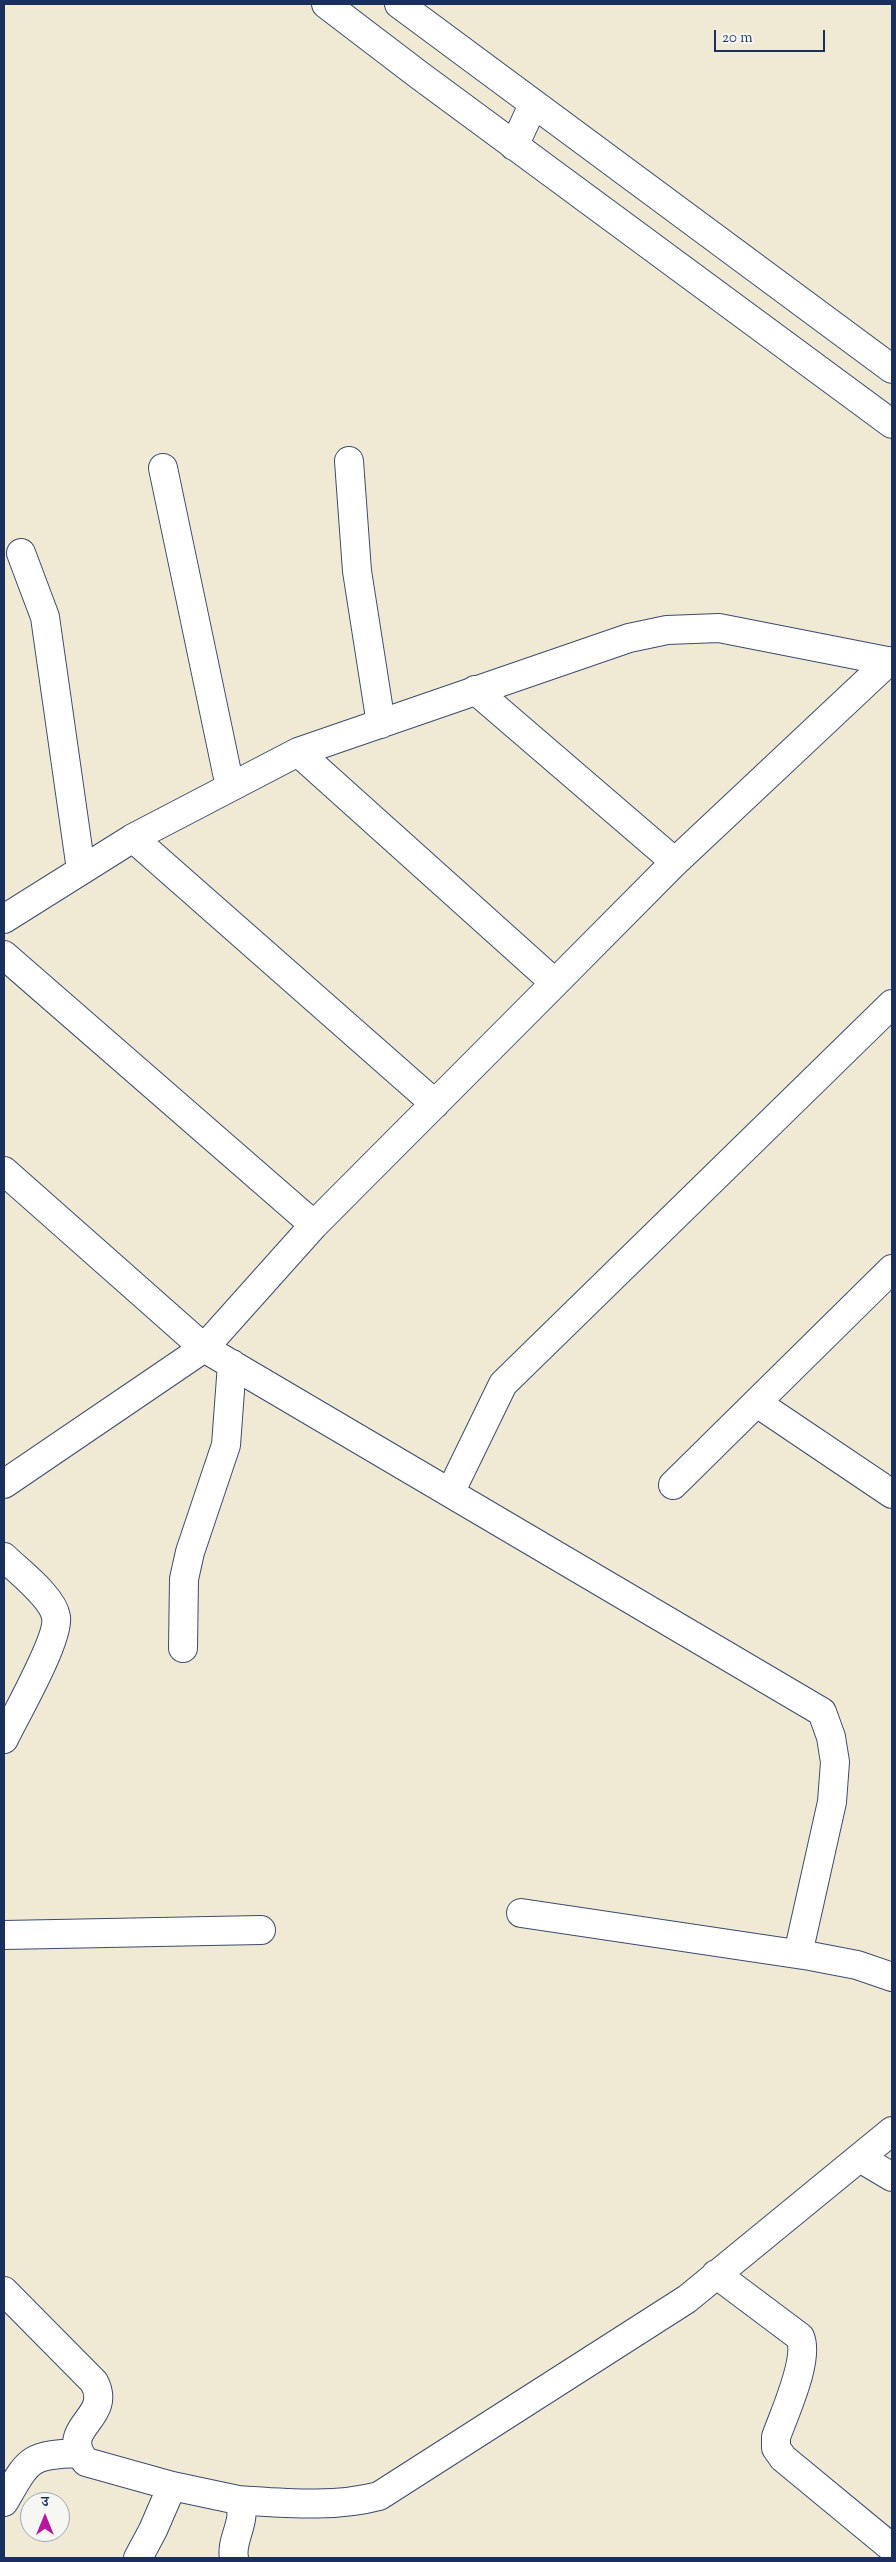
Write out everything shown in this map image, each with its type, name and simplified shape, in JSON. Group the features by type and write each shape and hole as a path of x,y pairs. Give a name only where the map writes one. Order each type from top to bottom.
{"street":[{"path":"326,4 514,146 892,424"},
{"path":"399,4 892,369"},
{"path":"514,146 533,105"},
{"path":"349,461 357,571 381,724"},
{"path":"163,468 230,787"},
{"path":"21,554 45,617 81,870"},
{"path":"4,919 133,838 298,752 630,638 667,630 719,628 891,662"},
{"path":"4,1484 204,1348 314,1225 676,862 891,662"},
{"path":"475,690 676,862"},
{"path":"298,752 555,983"},
{"path":"133,838 435,1104"},
{"path":"4,956 314,1225"},
{"path":"450,1493 503,1384 892,1004"},
{"path":"4,1172 204,1348 822,1712 831,1737 835,1762 832,1802 798,1954"},
{"path":"673,1485 892,1269"},
{"path":"183,1648 184,1579 190,1552 226,1445 232,1364"},
{"path":"757,1402 892,1494"},
{"path":"4,1557 49,1600 56,1617 54,1636 4,1738"},
{"path":"521,1913 798,1954 857,1965 892,1977"},
{"path":"4,1935 260,1930"},
{"path":"4,2291 94,2382 100,2392 97,2409 80,2432 76,2442 79,2453 86,2462 172,2486 238,2500 283,2503 355,2502 379,2496 687,2299 892,2131"},
{"path":"860,2158 892,2177"},
{"path":"716,2274 800,2338 803,2345 802,2359 776,2437 776,2448 783,2458 892,2548"},
{"path":"4,2502 21,2472 36,2458 52,2454 79,2453"},
{"path":"138,2558 153,2530 172,2486"},
{"path":"234,2558 234,2541 243,2515 243,2508 238,2500"}]}
